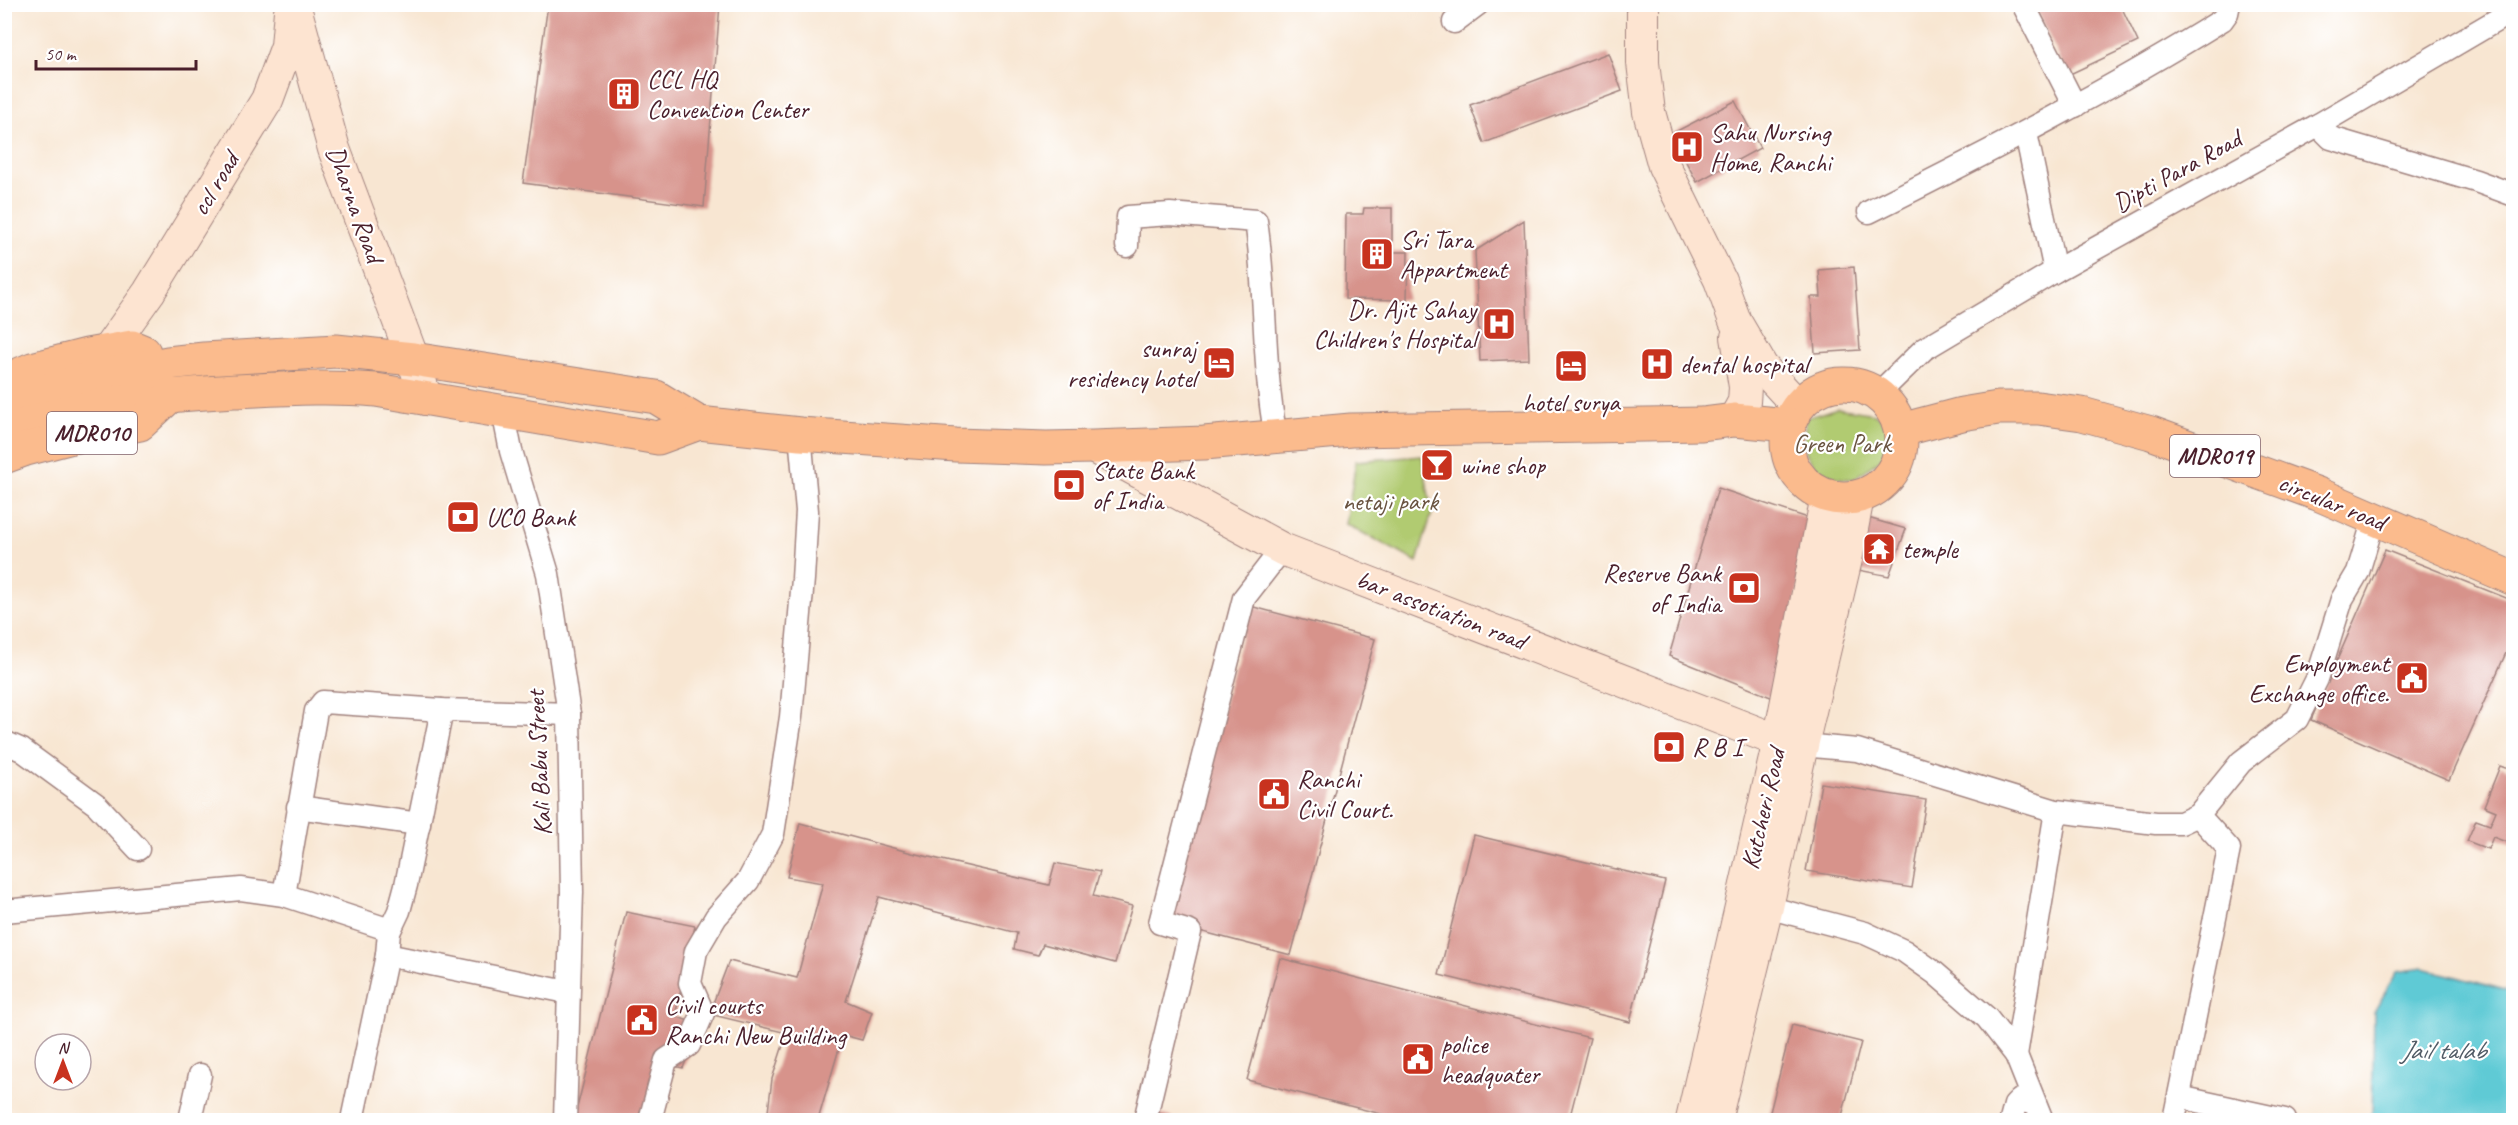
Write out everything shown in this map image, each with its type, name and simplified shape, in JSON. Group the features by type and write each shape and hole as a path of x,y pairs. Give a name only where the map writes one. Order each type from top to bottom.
{"main road":[{"name":"ccl road","path":"107,351 149,292 267,100 287,46 292,4"},
{"name":"Dharna Road","path":"292,4 334,149 413,358 426,399"},
{"path":"1642,4 1643,63 1649,112 1664,166 1720,280 1735,321 1794,416"},
{"path":"1734,420 1744,402 1745,387 1735,321"},
{"path":"4,381 32,369 132,347 168,363"},
{"path":"4,405 62,386 168,363 204,358 336,351 413,358 656,397 699,423 800,434 956,445 1093,447 1204,443 1351,430 1702,424 1794,416"},
{"path":"1836,384 1858,385 1878,394 1893,410 1901,430 1901,452 1893,472 1878,488 1842,496 1807,485 1793,468 1787,447 1794,416 1815,391 1836,384"},
{"path":"4,432 25,424 112,403 171,395 335,386 376,390 658,438 699,423"},
{"name":"MDR010","path":"4,457 72,437 140,424 171,395"},
{"name":"circular road","path":"1901,430 1962,414 1998,408 2038,408 2082,414 2151,433 2318,494 2514,579"},
{"name":"bar assotiation road","path":"1093,447 1281,549 1790,743"},
{"path":"1715,1120 1767,907 1790,743 1847,555 1842,496"},
{"name":"Kutcheri Road","path":"1692,1120 1790,743"}],"street":[{"path":"1454,22 1478,4"},
{"path":"2023,4 2075,106"},
{"path":"1869,212 2026,134 2145,68 2222,20 2228,13 2229,4"},
{"name":"Dipti Para Road","path":"1878,394 1924,349 2055,271 2318,125 2514,9"},
{"path":"2318,125 2331,138 2476,181 2514,195"},
{"path":"2026,134 2055,271"},
{"path":"1127,246 1128,217 1170,214 1256,221 1260,248 1266,373 1276,436"},
{"name":"Kali Babu Street","path":"503,411 511,451 548,574 569,714 572,892 567,992 565,1120"},
{"path":"650,1120 666,1060 689,1045 703,1013 690,982 696,951 716,917 748,881 772,834 791,717 803,579 807,511 800,434"},
{"path":"1790,743 1857,750 2056,810 2156,823 2181,823 2198,815 2241,762 2297,719 2317,679 2330,632 2342,599 2358,572 2374,519"},
{"path":"1145,1120 1190,932 1160,923 1244,598 1281,549"},
{"path":"284,895 316,711 323,702 442,710 569,714"},
{"path":"352,1120 388,944 406,885 442,710"},
{"path":"4,742 22,750 97,805 138,849"},
{"path":"298,807 419,824"},
{"path":"2016,1055 2056,810"},
{"path":"2174,1120 2229,849 2198,815"},
{"path":"4,911 228,889 284,895 374,924 388,944 567,992"},
{"path":"1767,907 1865,933 1904,951 1965,997 1987,1018 2016,1055 2038,1112"},
{"path":"190,1120 200,1075"},
{"path":"2179,1097 2285,1120"},
{"path":"2011,1120 2015,1105 2020,1100 2038,1112"}],"green space":[{"name":"Green Park","path":"1837,408 1875,414 1895,433 1893,450 1854,479 1840,478 1820,470 1809,459 1805,448 1806,418"},
{"name":"netaji park","path":"1422,456 1432,513 1417,562 1346,524 1356,461"}],"water":[{"name":"Jail talab","path":"2423,968 2513,992 2513,1120 2372,1120 2374,1012 2397,972"}],"building":[{"name":"CCL HQ Convention Center","path":"548,4 720,4 704,207 523,183"},
{"path":"2053,4 2120,4 2138,42 2068,75 2037,12"},
{"path":"1608,53 1622,91 1484,143 1470,105"},
{"path":"1735,101 1760,148 1697,182 1671,134"},
{"name":"Sri Tara Appartment","path":"1364,208 1392,208 1392,252 1408,252 1407,300 1345,299 1346,214 1363,214"},
{"path":"1524,220 1529,359 1480,361 1475,251"},
{"path":"1854,267 1860,350 1815,353 1811,297 1821,297 1819,270"},
{"name":"Reserve Bank of India","path":"1718,488 1811,519 1778,700 1669,656"},
{"name":"temple","path":"1868,518 1906,529 1889,576 1853,569"},
{"name":"Employment Exchange office.","path":"2385,550 2514,601 2514,635 2449,780 2311,720"},
{"path":"1250,606 1375,639 1291,955 1165,922"},
{"path":"2500,766 2514,771 2514,845 2493,837 2488,849 2467,841 2476,820 2490,825 2496,811 2484,806"},
{"path":"1821,783 1926,800 1912,888 1806,871"},
{"path":"800,823 912,853 1049,885 1055,863 1100,872 1093,896 1132,906 1115,963 1043,944 1038,955 1014,949 1017,933 879,897 846,1001 872,1012 862,1040 843,1035 818,1120 767,1120 772,1079 787,1033 709,1014 729,961 797,978 823,883 787,877"},
{"path":"1474,835 1665,881 1630,1022 1439,975"},
{"name":"Civil courts Ranchi New Building","path":"626,912 695,926 675,1016 694,1023 687,1058 683,1068 657,1063 643,1120 574,1120"},
{"name":"police headquater","path":"1280,958 1590,1038 1569,1120 1405,1120 1247,1080"},
{"path":"1792,1025 1861,1042 1841,1120 1768,1120"},
{"path":"1159,1113 1178,1120 1157,1120"}],"place":[{"name":"CCL HQ Convention Center","path":"624,94"},
{"name":"Sahu Nursing Home, Ranchi","path":"1687,147"},
{"name":"Sri Tara Appartment","path":"1377,254"},
{"name":"Dr. Ajit Sahay Children's Hospital","path":"1499,324"},
{"name":"sunraj residency hotel","path":"1219,363"},
{"name":"dental hospital","path":"1657,364"},
{"name":"hotel surya","path":"1571,366"},
{"name":"wine shop","path":"1437,465"},
{"name":"State Bank of India","path":"1069,485"},
{"name":"UCO Bank","path":"463,517"},
{"name":"temple","path":"1879,549"},
{"name":"Reserve Bank of India","path":"1744,588"},
{"name":"Employment Exchange office.","path":"2412,678"},
{"name":"R B I","path":"1669,747"},
{"name":"Ranchi Civil Court.","path":"1274,794"},
{"name":"Civil courts Ranchi New Building","path":"642,1020"},
{"name":"police headquater","path":"1418,1059"}]}
